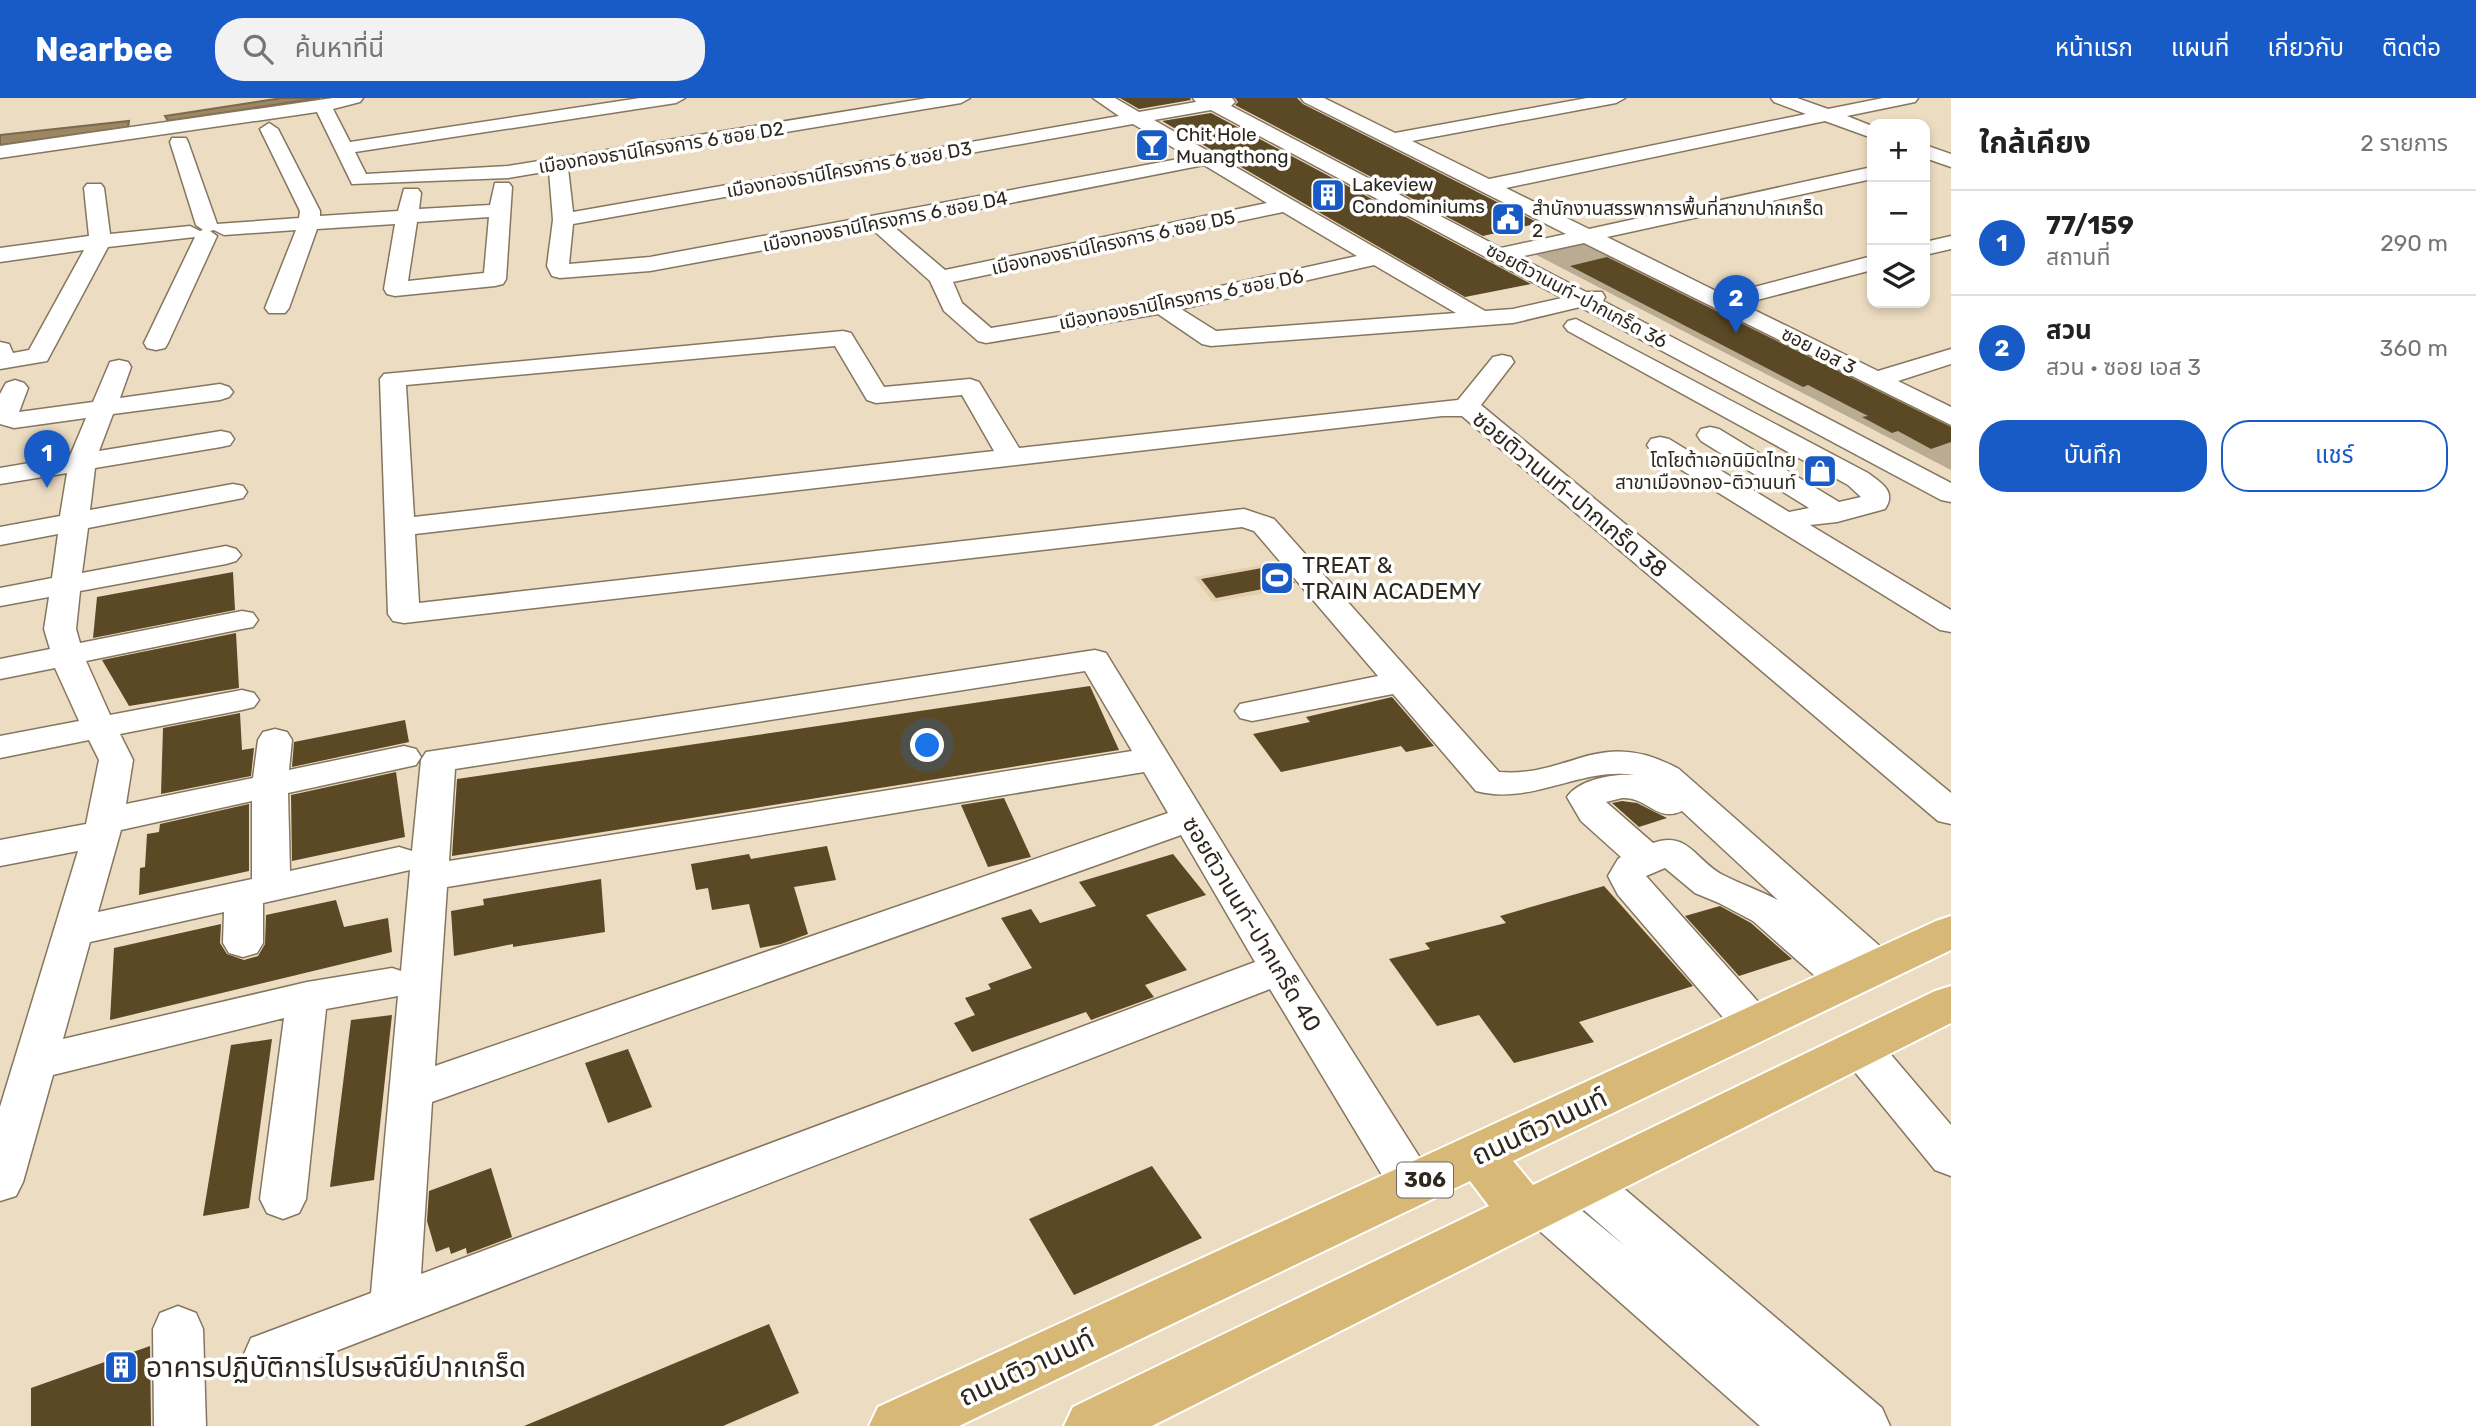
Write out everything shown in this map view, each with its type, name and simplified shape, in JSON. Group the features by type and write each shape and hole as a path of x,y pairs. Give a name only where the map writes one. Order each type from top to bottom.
{"main road":[{"name":"ถนนติวานนท์","path":"898,1426 1951,932"},
{"path":"1093,1426 1951,1003"},
{"path":"1478,1155 1552,1201"}],"street":[{"path":"323,106 345,148 676,98"},
{"name":"เมืองทองธานีโครงการ 6 ซอย D2","path":"345,148 359,180 508,172 961,98"},
{"path":"1102,98 1482,319"},
{"name":"ซอย เอส 3","path":"1314,98 1951,417"},
{"path":"1393,139 1616,98"},
{"path":"1780,98 1867,130"},
{"path":"1489,186 1909,98"},
{"path":"0,152 360,99"},
{"name":"เมืองทองธานีโครงการ 6 ซอย D3","path":"563,220 1217,100"},
{"name":"ซอยติวานนท์-ปากเกร็ด 36","path":"1217,100 1511,252 1948,486"},
{"path":"269,129 310,211 309,223 277,308"},
{"path":"156,343 207,231 179,142"},
{"name":"เมืองทองธานีโครงการ 6 ซอย D4","path":"563,220 558,266 561,271 650,264 1207,159"},
{"path":"558,165 563,220"},
{"path":"1511,252 1867,174"},
{"path":"411,193 395,289 495,279 502,187"},
{"path":"0,349 2,362 38,356 100,241 94,188"},
{"name":"เมืองทองธานีโครงการ 6 ซอย D5","path":"940,278 1286,205"},
{"path":"0,255 100,241 207,231 501,210"},
{"path":"877,223 940,278"},
{"path":"1930,248 1951,242"},
{"name":"เมืองทองธานีโครงการ 6 ซอย D6","path":"940,278 952,306 986,336 1162,306 1376,258"},
{"path":"1723,303 1867,264"},
{"path":"1162,306 1211,339 1513,316 1595,297"},
{"path":"1576,326 1858,479 1876,492 1875,503 1837,513 1785,521"},
{"path":"1011,457 970,387 876,395 843,338 393,379 404,614 1244,519 1264,525 1489,783 1515,785 1621,761 1645,765 1666,777 1862,974"},
{"path":"1877,379 1951,356"},
{"path":"1465,408 1502,362"},
{"path":"0,1182 103,827 116,760 74,676 60,629 82,461 119,367"},
{"path":"16,387 5,410 4,416 9,419 27,419 220,391"},
{"name":"ซอยติวานนท์-ปากเกร็ด 38","path":"400,527 1429,409 1465,408 1473,411 1951,812"},
{"path":"1710,435 1837,513"},
{"path":"0,476 221,439"},
{"path":"1660,445 1951,623"},
{"path":"0,536 233,492"},
{"path":"0,597 226,555"},
{"path":"0,669 242,620"},
{"name":"ซอยติวานนท์-ปากเกร็ด 40","path":"415,868 430,849 438,760 1095,660 1279,969 1413,1186"},
{"path":"1252,711 1401,682"},
{"path":"0,747 242,700"},
{"path":"243,943 257,889 275,740"},
{"path":"0,853 270,786 404,757"},
{"path":"72,932 257,889 1153,759"},
{"path":"1648,860 1594,812 1585,797 1634,784 1647,786 1658,794 1703,843"},
{"path":"412,1091 1189,819"},
{"path":"1754,1025 1632,886 1627,876 1631,868 1669,851 1708,884 1733,893 1767,911 1862,974"},
{"path":"394,1307 412,1091 415,868"},
{"path":"269,1354 1279,969"},
{"path":"33,1063 307,997 392,983"},
{"path":"284,1199 307,997"},
{"path":"1860,1048 1951,1157"},
{"path":"1552,1201 1799,1426"},
{"path":"1552,1201 1864,1426"},
{"path":"178,1329 180,1426"}],"shaded area":[{"path":"282,98 320,98 168,121 165,116"},
{"path":"129,121 128,127 0,145 0,135"},
{"path":"1588,236 1951,417 1951,470 1527,250"},
{"path":"1273,563 1294,588 1213,602 1194,577"}],"building":[{"path":"1120,98 1190,98 1191,100 1139,109"},
{"path":"1235,98 1297,98 1303,104 1539,223 1483,236 1235,105 1238,102"},
{"name":"Lakeview Condominiums","path":"1211,113 1531,284 1465,297 1162,121"},
{"path":"1607,257 1951,427 1951,442 1931,449 1898,431 1892,433 1862,417 1868,416 1808,385 1803,387 1570,266"},
{"path":"1279,565 1295,583 1216,598 1201,579"},
{"path":"233,572 235,610 93,638 97,597"},
{"path":"236,633 239,688 129,706 102,660"},
{"path":"1090,686 1119,750 452,856 457,779"},
{"path":"1392,697 1434,746 1406,752 1401,746 1281,772 1253,734 1310,722 1306,717"},
{"path":"240,713 242,750 254,748 251,776 161,794 163,728"},
{"path":"405,720 409,742 292,767 294,742"},
{"path":"396,772 405,837 292,861 291,795"},
{"path":"1004,798 1031,857 988,867 961,805"},
{"path":"1612,803 1637,803 1667,818 1639,827"},
{"path":"249,804 249,871 139,895 140,868 145,867 147,834 159,832 160,824"},
{"path":"827,846 836,880 794,887 808,934 781,944 760,948 749,904 712,910 708,888 696,890 691,864 749,854 751,859"},
{"path":"1173,854 1206,895 1146,915 1187,970 1145,985 1154,997 1091,1020 1086,1012 972,1052 954,1023 975,1015 965,998 991,989 988,984 1032,968 1001,918 1031,909 1040,923 1096,906 1079,882"},
{"path":"601,879 605,932 513,947 513,944 454,956 451,911 484,905 483,899"},
{"path":"1604,886 1693,986 1579,1022 1594,1042 1514,1063 1479,1015 1437,1026 1389,959 1430,949 1425,943 1506,923 1500,916"},
{"path":"336,900 344,927 388,918 392,952 110,1020 114,948 221,924 220,943 227,954 244,960 258,956 265,944 266,915"},
{"path":"1720,906 1751,923 1792,959 1739,976 1685,916"},
{"path":"392,1015 374,1180 330,1187 351,1020"},
{"path":"272,1039 249,1208 203,1216 231,1045"},
{"path":"628,1049 652,1107 608,1123 585,1063"},
{"path":"1152,1166 1202,1238 1074,1295 1029,1219"},
{"path":"491,1168 512,1237 467,1254 466,1248 451,1254 449,1247 436,1252 427,1221 429,1191"},
{"path":"769,1324 799,1393 723,1426 524,1426"},
{"name":"อาคารปฏิบัติการไปรษณีย์ปากเกร็ด","path":"150,1346 151,1426 31,1426 31,1388"}],"place":[{"name":"Chit Hole Muangthong","path":"1152,145"},
{"name":"Lakeview Condominiums","path":"1328,195"},
{"name":"สำนักงานสรรพาการพื้นที่สาขาปากเกร็ด 2","path":"1508,219"},
{"name":"สวน","path":"1736,333"},
{"name":"โตโยต้าเอกนิมิตไทย สาขาเมืองทอง-ติวานนท์","path":"1820,471"},
{"name":"77/159","path":"47,488"},
{"name":"TREAT & TRAIN ACADEMY","path":"1277,578"},
{"name":"อาคารปฏิบัติการไปรษณีย์ปากเกร็ด","path":"121,1367"}]}
